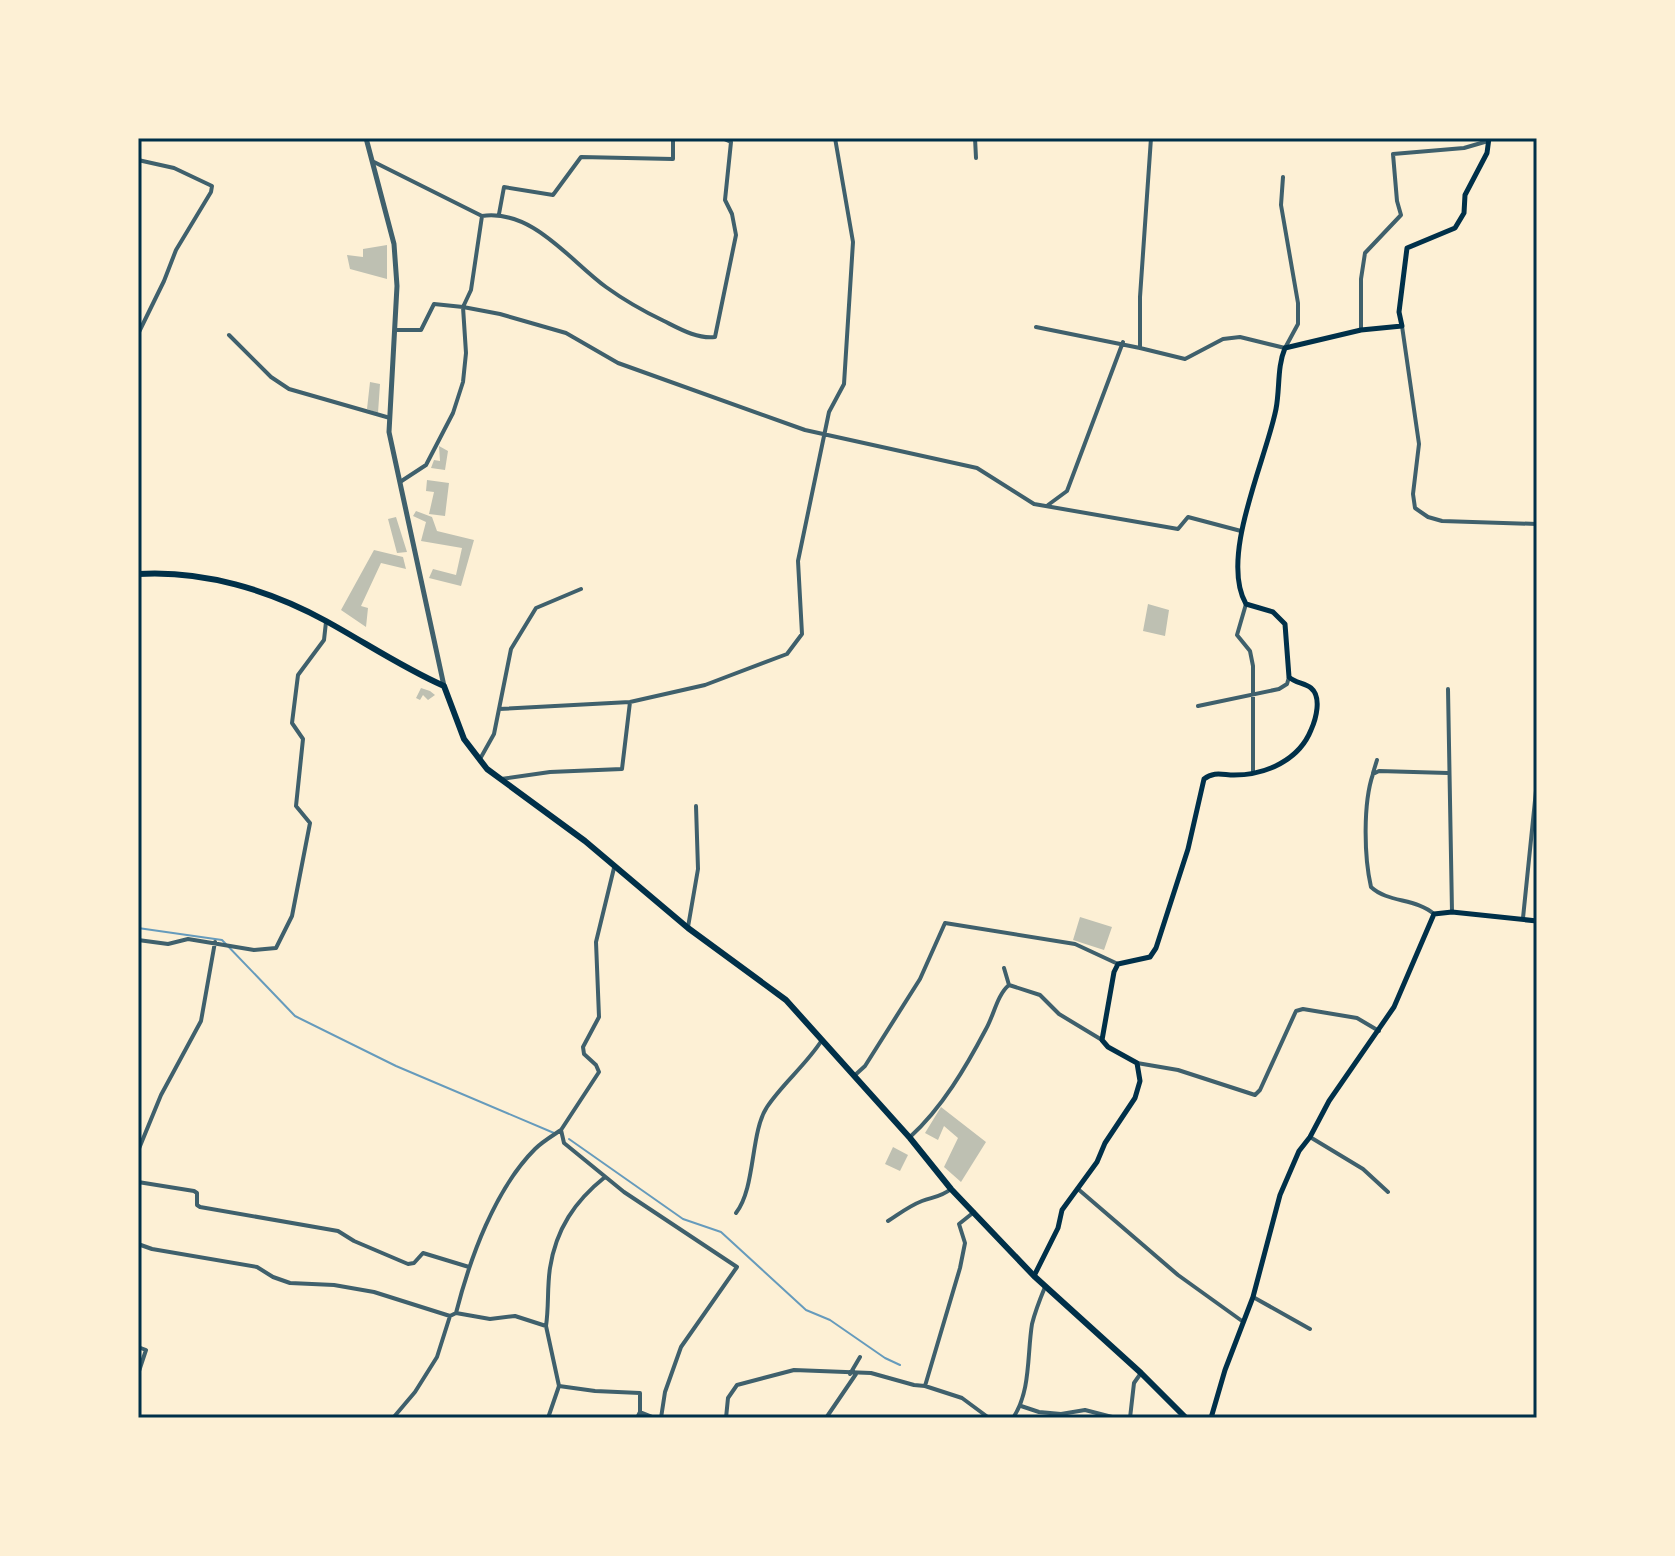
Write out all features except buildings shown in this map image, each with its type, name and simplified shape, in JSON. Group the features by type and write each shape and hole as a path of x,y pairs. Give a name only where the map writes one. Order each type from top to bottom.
{"main road":[{"path":"1034,1276 1058,1228 1062,1210 1097,1162 1105,1143 1135,1098 1140,1081 1137,1063 1108,1047 1102,1040 1118,964 1144,960 1156,948 1188,849 1204,779 1211,774 1253,773 1281,764 1304,746 1313,726 1317,711 1316,697 1313,689 1289,677 1285,624 1273,612 1246,604 1239,590 1241,531 1277,408 1281,357 1285,348 1361,330 1402,326 1399,312 1407,248 1455,228 1464,213 1465,195 1487,153 1488,139"},
{"path":"138,574 154,573 228,582 275,596 444,686 464,739 480,759 501,779 615,865 688,928 786,1000 910,1138 951,1189 1034,1276 1186,1418"},
{"path":"1211,1418 1242,1321 1253,1297 1280,1195 1299,1151 1329,1101 1379,1031 1411,972 1434,914 1452,912 1537,921"}],"street":[{"path":"366,138 394,244 397,286 389,432 444,686"},
{"path":"499,214 504,187 553,195 581,157 673,159 673,138"},
{"path":"372,162 482,216 499,214 562,246 603,285 633,306 704,338 715,337 736,235 732,214 725,200 731,142 722,138"},
{"path":"499,709 630,702 705,685 787,654 802,634 798,561 829,412 844,384 853,242 835,138"},
{"path":"975,138 976,158"},
{"path":"1140,348 1140,297 1151,138"},
{"path":"1361,330 1361,279 1365,253 1401,215 1393,154 1464,148 1488,139"},
{"path":"138,160 174,168 212,186 176,250 138,334"},
{"path":"1036,327 1123,342 1185,359 1223,339 1240,337 1285,348 1298,324 1298,303 1281,205 1283,177"},
{"path":"398,483 426,465 453,413 463,382 466,353 463,307 471,290 482,216"},
{"path":"394,330 421,330 434,304 463,307 566,333 618,363 805,430 977,468 1034,504 1178,529 1188,517 1241,531"},
{"path":"1402,326 1419,444 1413,494 1415,508 1428,517 1442,521 1537,524"},
{"path":"229,335 271,377 289,389 390,418"},
{"path":"1047,506 1067,491 1123,342"},
{"path":"480,759 494,734 511,649 536,608 581,589"},
{"path":"1246,604 1237,635 1250,651 1253,666 1253,773"},
{"path":"138,940 168,944 188,939 254,950 276,948 292,916 310,823 296,806 303,739 292,723 298,675 324,640 326,621"},
{"path":"1198,706 1279,689 1287,684 1289,677"},
{"path":"1448,689 1452,912"},
{"path":"501,779 550,772 622,769 630,702"},
{"path":"1371,781 1377,760"},
{"path":"1434,914 1419,905 1384,896 1371,887 1366,827 1373,774 1389,769 1448,773"},
{"path":"1523,918 1537,781"},
{"path":"688,928 698,869 696,806"},
{"path":"456,1313 476,1247 520,1167 536,1147 561,1130 599,1072 584,1054 583,1047 599,1017 596,942 615,865"},
{"path":"854,1076 865,1066 920,979 945,923 1075,944 1118,964"},
{"path":"138,1151 161,1095 201,1021 216,942"},
{"path":"1004,968 1009,985"},
{"path":"1009,985 1040,995 1059,1014 1102,1040"},
{"path":"910,1138 954,1083 1009,985"},
{"path":"1137,1063 1178,1070 1255,1095 1264,1083 1296,1011 1303,1009 1357,1018 1379,1031"},
{"path":"736,1213 746,1193 766,1109 804,1066 822,1040"},
{"path":"561,1130 564,1143 605,1177 737,1267 681,1347 658,1418 640,1412"},
{"path":"1310,1137 1363,1169 1388,1192"},
{"path":"548,1418 559,1386 546,1326 550,1268 560,1229 583,1195 605,1177"},
{"path":"138,1182 194,1191 200,1207 338,1231 408,1264 414,1263 423,1253 469,1267"},
{"path":"888,1221 913,1205 935,1199 951,1189"},
{"path":"1078,1189 1178,1275 1242,1321"},
{"path":"925,1386 965,1243 959,1224 974,1212"},
{"path":"138,1244 257,1267 290,1283 334,1285 374,1292 450,1316 456,1313 490,1319 515,1316 546,1326"},
{"path":"1013,1418 1020,1406 1030,1359 1033,1323 1045,1285"},
{"path":"1253,1297 1310,1329"},
{"path":"393,1418 415,1392 437,1357 450,1316"},
{"path":"138,1347 146,1350 138,1374"},
{"path":"850,1374 860,1357"},
{"path":"726,1418 728,1398 737,1385 794,1370 871,1373 925,1386 962,1398 989,1418"},
{"path":"1130,1418 1134,1383 1141,1373"},
{"path":"826,1418 856,1374"},
{"path":"559,1386 637,1392 641,1396 637,1418"},
{"path":"1020,1406 1061,1414 1085,1410 1116,1418"}],"waterway":[{"path":"138,928 222,940 295,1016 396,1066 554,1133"},
{"path":"569,1139 683,1219 721,1232 806,1310 830,1320 900,1365"}]}
